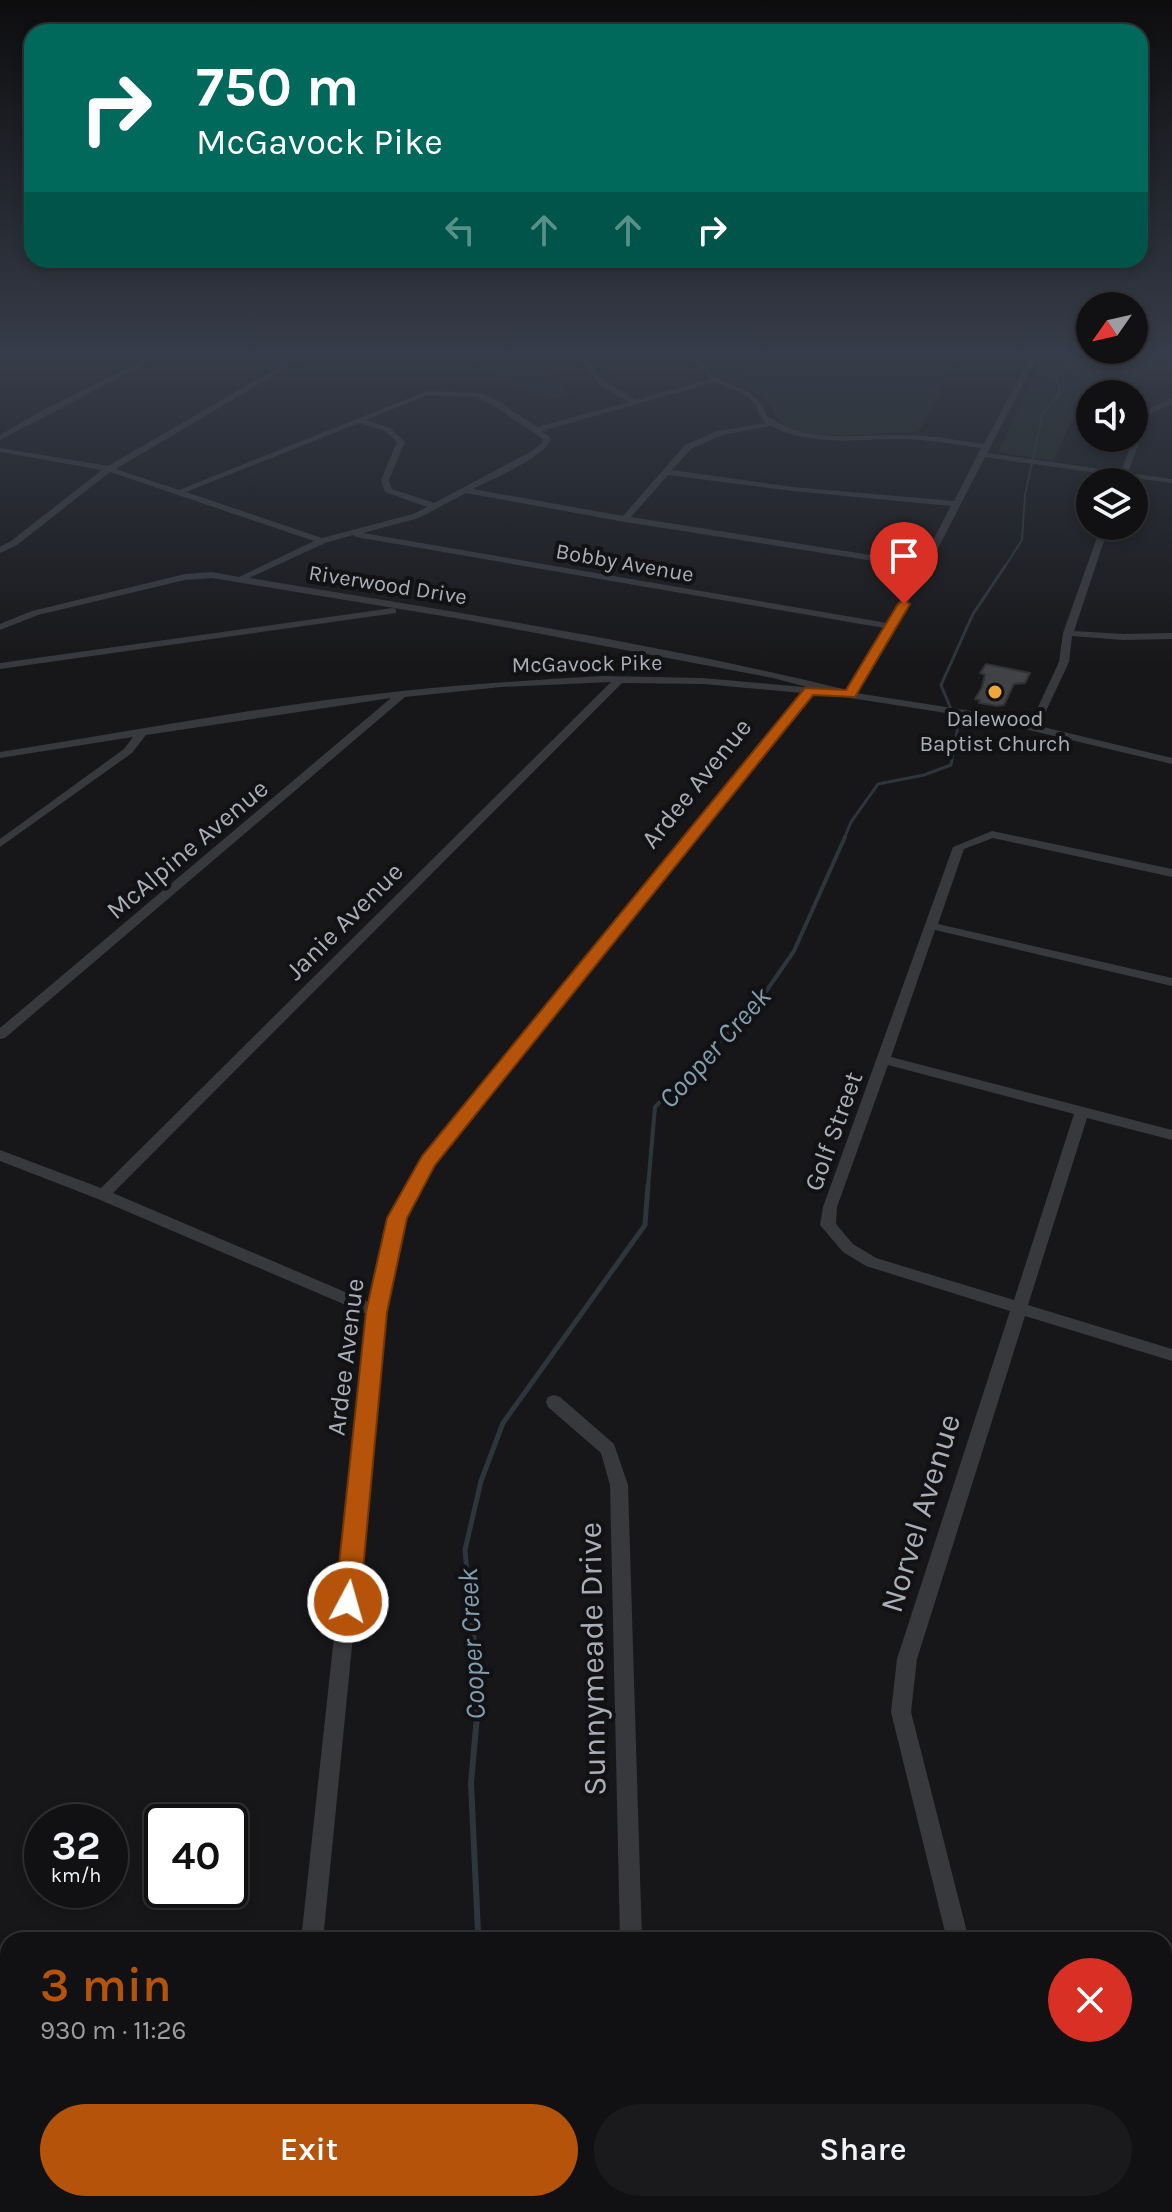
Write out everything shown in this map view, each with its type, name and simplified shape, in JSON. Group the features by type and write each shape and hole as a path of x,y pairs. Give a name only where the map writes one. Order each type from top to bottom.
{"street":[{"path":"53,459 109,469 182,491 322,541"},
{"path":"0,550 14,543 126,459"},
{"path":"182,491 260,459"},
{"path":"394,459 385,480 388,490 433,506"},
{"path":"240,580 322,541 416,516 520,459"},
{"path":"625,519 677,459"},
{"path":"850,694 892,627 982,459"},
{"path":"1027,459 1076,469"},
{"path":"666,472 793,489 958,504"},
{"path":"1148,480 1172,481"},
{"path":"466,490 625,519 925,566"},
{"name":"Bobby Avenue","path":"351,533 892,627"},
{"path":"1034,727 1064,662 1068,633 1100,540"},
{"name":"Riverwood Drive","path":"0,627 35,613 185,577 212,575 773,675 808,687"},
{"path":"0,666 409,608"},
{"path":"1068,633 1123,637 1172,636"},
{"path":"773,675 776,686"},
{"name":"McGavock Pike","path":"0,755 401,695 496,685 618,681 808,687 1034,727 1172,761"},
{"name":"Janie Avenue","path":"103,1195 618,681"},
{"name":"Ardee Avenue","path":"313,1932 377,1312 397,1218 428,1160 808,687"},
{"name":"McAlpine Avenue","path":"0,1035 401,695"},
{"path":"0,844 128,751 141,734"},
{"name":"Golf Street","path":"1172,873 992,834 959,847 830,1207 828,1225 848,1248 871,1262 1172,1355"},
{"path":"932,926 1172,982"},
{"path":"885,1060 1172,1135"},
{"name":"Norvel Avenue","path":"956,1932 901,1712 907,1659 1082,1112"},
{"path":"0,1155 103,1195 377,1312"},
{"name":"Sunnymeade Drive","path":"554,1402 608,1449 619,1485 631,1932"}],"building":[{"name":"Dalewood Baptist Church","path":"986,664 1030,673 1025,683 1014,684 1004,705 979,703 980,700 975,699 982,687 985,675 980,673"}],"waterway":[{"name":"Cooper Creek","path":"1004,568 1022,540 1025,495 1033,459"},
{"name":"Cooper Creek","path":"844,839 851,822 878,784 924,775 951,765 958,726 941,685 973,614 1005,566"},
{"name":"Cooper Creek","path":"648,1187 655,1107 758,1003 794,951 845,837"},
{"name":"Cooper Creek","path":"473,1636 465,1550 481,1481 503,1423 645,1225 648,1185"},
{"name":"Cooper Creek","path":"473,1634 479,1694 471,1783 478,1932"}],"place":[{"name":"Dalewood Baptist Church","path":"995,692"}],"route":[{"path":"348,1602 377,1312 397,1218 411,1188 428,1160 809,691 850,694 904,604"}]}
